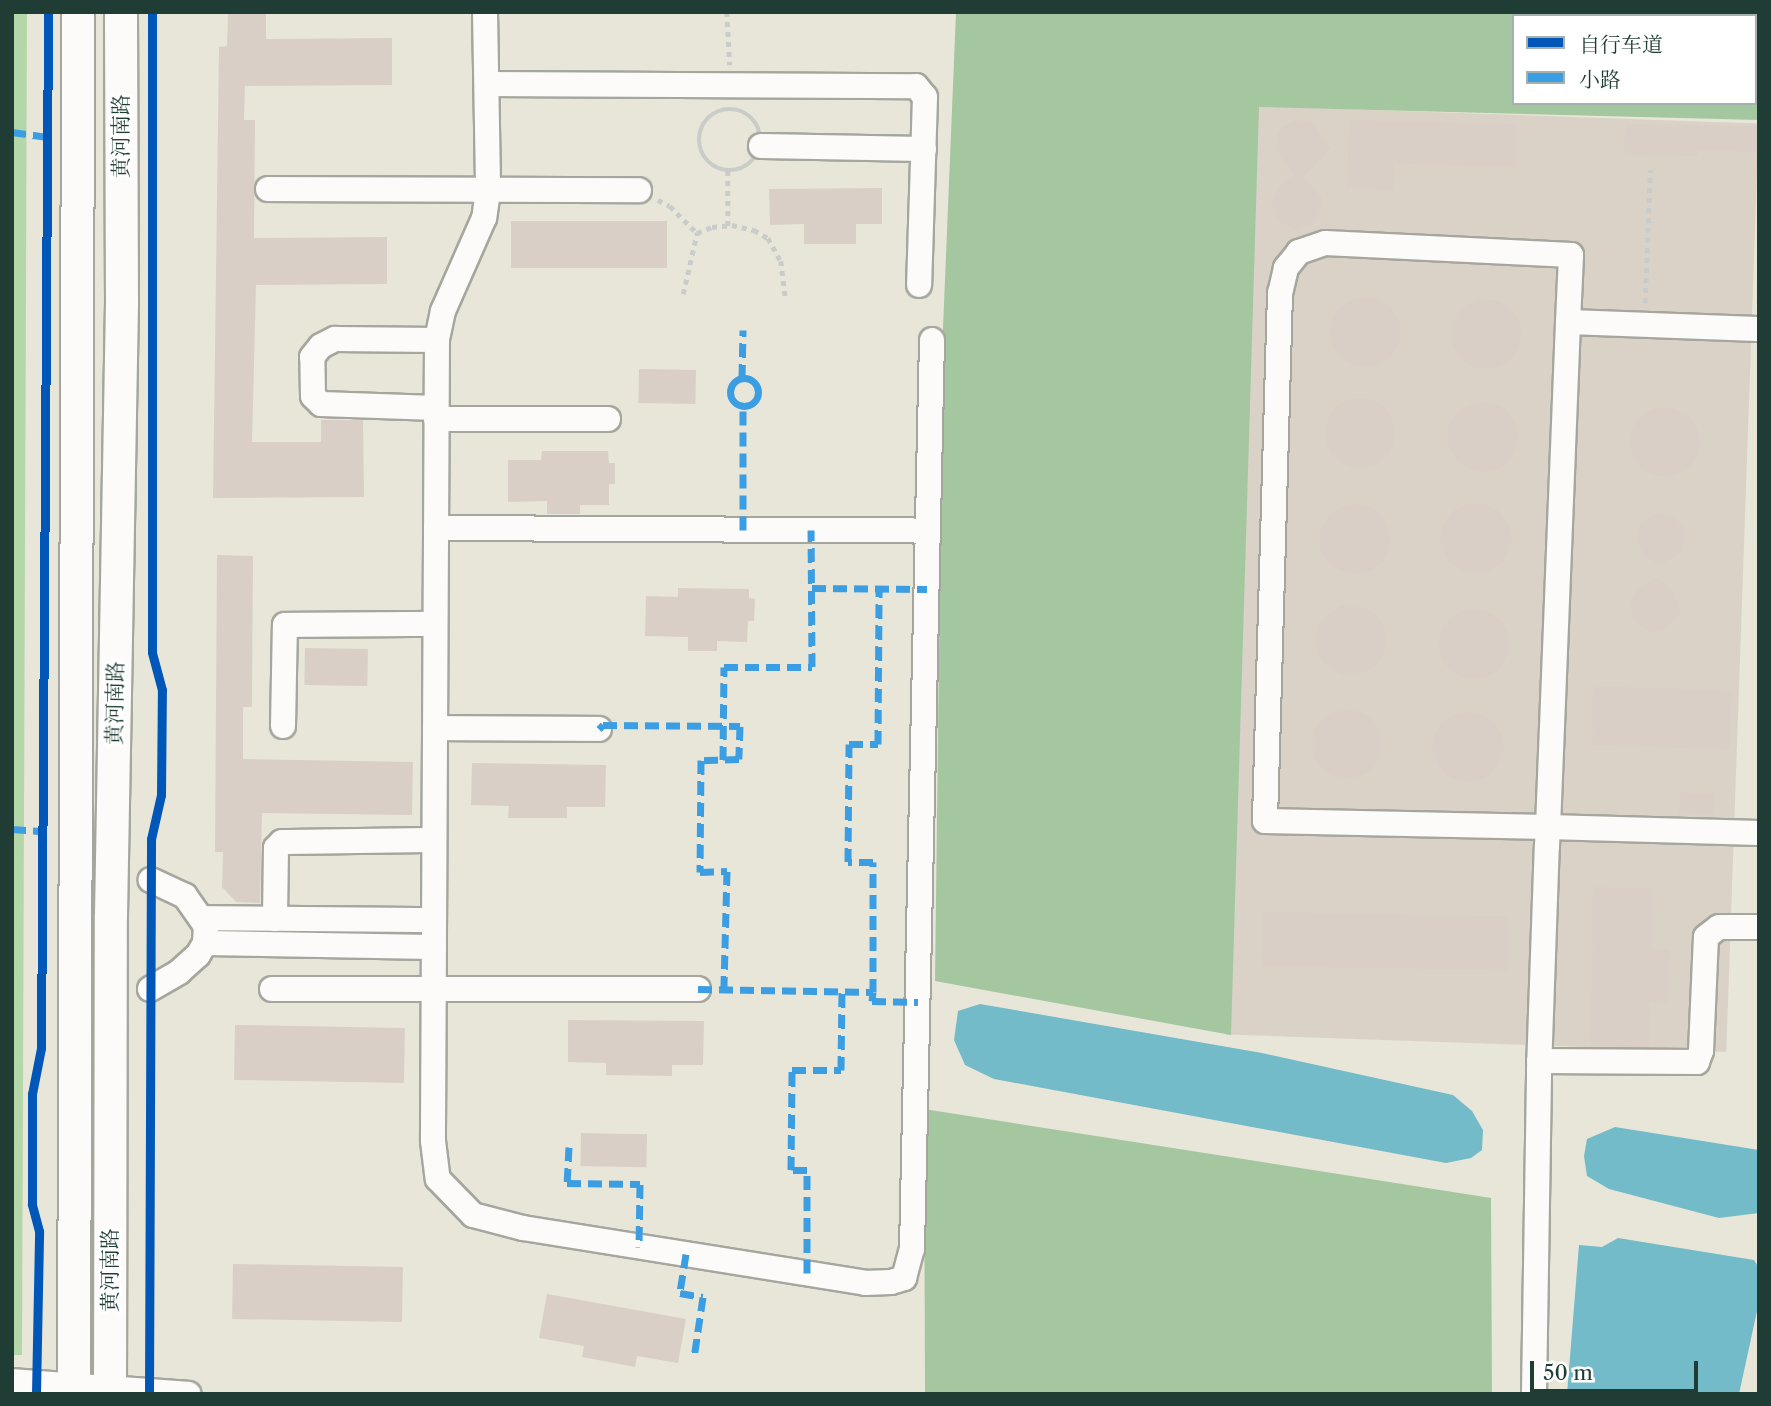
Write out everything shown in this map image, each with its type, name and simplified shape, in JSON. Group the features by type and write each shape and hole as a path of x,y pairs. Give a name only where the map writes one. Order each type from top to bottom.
{"main road":[{"name":"黄河南路","path":"74,1389 78,12"},
{"name":"黄河南路","path":"110,1390 111,915 122,302 121,12"}],"street":[{"path":"485,12 488,191 484,218 443,311 437,340 436,414 433,1140 438,1179 472,1215 523,1228 865,1283 891,1282 904,1278 912,1250 932,340"},
{"path":"487,85 916,86 925,97 919,285"},
{"path":"761,146 924,149"},
{"path":"268,189 639,190"},
{"path":"1534,1394 1539,1061 1548,827 1568,322 1571,255 1325,243 1299,252 1286,268 1280,293 1265,821 1548,827 1759,833"},
{"path":"1568,322 1759,329"},
{"path":"437,340 335,340 321,346 312,357 313,396 321,404 436,414 608,419"},
{"path":"436,528 928,531"},
{"path":"284,726 285,625 435,624"},
{"path":"435,728 599,729"},
{"path":"275,919 276,848 282,842 434,840"},
{"path":"150,880 185,896 206,926 205,943 198,955 179,972 150,989"},
{"path":"202,918 434,920"},
{"path":"1539,1061 1697,1062 1701,1051 1706,937 1720,927 1759,927"},
{"path":"205,943 434,947"},
{"path":"272,989 698,989"},
{"path":"12,1381 74,1389 189,1394"}],"path":[{"path":"727,12 730,85"},
{"path":"721,110 742,110 758,125 761,146 753,162 737,171 728,171 708,162 698,143 704,122 711,114 721,110"},
{"path":"1644,325 1650,170"},
{"path":"728,171 728,226"},
{"path":"639,190 670,206 697,233"},
{"path":"697,233 712,227 728,226 754,230 768,239 781,261 785,296"},
{"path":"683,294 697,233"}],"shaded area":[{"path":"1258,106 1759,123 1726,1052 1226,1034"}],"green space":[{"path":"12,12 27,12 22,1355 12,1355"},
{"path":"956,12 1759,12 1759,120 1259,107 1231,1035 935,981 943,328"},
{"path":"924,1109 1491,1198 1492,1394 925,1394"}],"water":[{"path":"1759,12 1759,105 1757,14 1548,14"},
{"path":"980,1004 1262,1053 1453,1095 1472,1111 1483,1130 1482,1150 1471,1158 1446,1163 994,1079 965,1065 954,1040 958,1011"},
{"path":"1615,1127 1759,1150 1759,1213 1719,1218 1609,1189 1587,1176 1584,1156 1587,1139"},
{"path":"1618,1238 1754,1260 1759,1268 1759,1302 1739,1394 1567,1394 1579,1245 1602,1247"}],"building":[{"path":"228,12 266,12 266,39 392,38 392,85 245,86 244,120 255,120 254,238 387,237 387,284 256,285 252,442 321,442 321,420 363,420 364,497 213,498 219,47 227,46"},
{"path":"1296,120 1313,123 1331,148 1303,177 1322,198 1321,211 1312,224 1296,229 1281,223 1276,217 1272,202 1279,187 1294,175 1276,150 1277,134"},
{"path":"1349,120 1517,124 1516,167 1394,164 1394,190 1347,189"},
{"path":"1626,124 1759,126 1759,152 1698,150 1698,156 1625,155"},
{"path":"882,188 882,224 856,224 856,244 804,244 804,224 770,225 769,189"},
{"path":"511,221 667,221 667,268 511,268"},
{"path":"1358,297 1372,297 1385,303 1394,312 1400,332 1398,345 1390,357 1372,367 1358,367 1345,361 1336,352 1330,339 1330,325 1336,312 1345,303"},
{"path":"1479,299 1493,299 1506,305 1515,314 1521,334 1519,347 1511,359 1493,369 1479,369 1466,363 1457,354 1451,341 1451,327 1457,314 1466,305"},
{"path":"639,369 696,370 695,404 638,403"},
{"path":"1353,398 1367,398 1380,404 1389,413 1395,433 1393,446 1385,458 1367,468 1353,468 1340,462 1331,453 1325,440 1325,426 1331,413 1340,404"},
{"path":"1476,402 1490,402 1503,408 1512,417 1518,437 1516,450 1508,462 1490,472 1476,472 1463,466 1454,457 1448,444 1448,430 1454,417 1463,408"},
{"path":"1658,407 1672,407 1685,413 1694,422 1700,442 1698,455 1690,467 1672,477 1658,477 1645,471 1636,462 1630,449 1630,435 1636,422 1645,413"},
{"path":"542,451 608,451 609,463 615,463 615,484 609,484 609,505 580,505 580,514 547,514 547,501 508,502 508,460 541,460"},
{"path":"1469,503 1483,503 1496,509 1505,518 1511,538 1509,551 1501,563 1483,573 1469,573 1456,567 1447,558 1441,545 1441,531 1447,518 1456,509"},
{"path":"1348,504 1362,504 1375,510 1384,519 1390,539 1388,552 1380,564 1362,574 1348,574 1335,568 1326,559 1320,546 1320,532 1326,519 1335,510"},
{"path":"1652,514 1675,517 1685,530 1686,537 1681,552 1660,565 1645,556 1637,541 1640,525"},
{"path":"217,555 253,556 252,707 243,707 243,759 413,762 412,815 262,813 260,903 236,902 222,887 223,852 215,852"},
{"path":"1658,577 1674,592 1679,607 1678,615 1669,627 1653,632 1645,630 1633,619 1630,603 1638,588"},
{"path":"678,588 749,589 749,598 755,599 754,621 748,621 747,642 717,641 717,651 688,651 688,637 645,636 646,596 678,597"},
{"path":"1344,605 1358,605 1371,611 1380,620 1386,640 1384,653 1376,665 1358,675 1344,675 1331,669 1322,660 1316,647 1316,633 1322,620 1331,611"},
{"path":"1467,609 1481,609 1494,615 1503,624 1509,644 1507,657 1499,669 1481,679 1467,679 1454,673 1445,664 1439,651 1439,637 1445,624 1454,615"},
{"path":"305,648 368,649 367,686 304,685"},
{"path":"1594,686 1732,691 1730,750 1592,745"},
{"path":"1340,709 1354,709 1367,715 1376,724 1382,744 1380,757 1372,769 1354,779 1340,779 1327,773 1318,764 1312,751 1312,737 1318,724 1327,715"},
{"path":"1461,712 1475,712 1488,718 1497,727 1503,747 1501,760 1493,772 1475,782 1461,782 1448,776 1439,767 1433,754 1433,740 1439,727 1448,718"},
{"path":"472,763 606,765 605,807 567,807 567,818 508,818 509,806 471,805"},
{"path":"1680,792 1715,794 1714,815 1679,813"},
{"path":"1594,887 1653,888 1652,949 1670,949 1668,1002 1650,1002 1649,1047 1590,1046"},
{"path":"1263,912 1509,916 1508,970 1262,966"},
{"path":"568,1020 704,1021 703,1065 672,1065 672,1076 606,1075 606,1063 568,1062"},
{"path":"235,1025 405,1028 404,1083 234,1080"},
{"path":"581,1133 647,1134 646,1167 580,1166"},
{"path":"233,1264 403,1267 402,1322 232,1319"},
{"path":"547,1294 686,1319 678,1363 637,1356 635,1367 582,1357 584,1346 539,1338"}],"marked path":[{"path":"12,132 48,137"},
{"path":"742,378 743,330"},
{"path":"744,378 754,382 758,392 754,402 744,406 734,402 730,392 734,382 744,378"},
{"path":"743,407 743,530"},
{"path":"723,760 724,667 812,667 811,530"},
{"path":"812,588 927,589"},
{"path":"873,992 873,862 848,862 849,744 878,744 879,589"},
{"path":"599,729 603,725 740,726 739,759 701,760 700,872 727,871 724,989"},
{"path":"12,829 43,831"},
{"path":"698,989 873,992 872,1001 918,1002"},
{"path":"807,1273 807,1170 791,1170 792,1070 841,1070 842,991"},
{"path":"569,1147 567,1183 640,1184 639,1247"},
{"path":"686,1254 680,1293 703,1297 694,1358"}],"cycle path":[{"path":"36,1394 39,1231 32,1204 32,1094 41,1048 48,12"},
{"path":"149,1394 151,839 161,795 162,690 152,652 152,12"}]}
